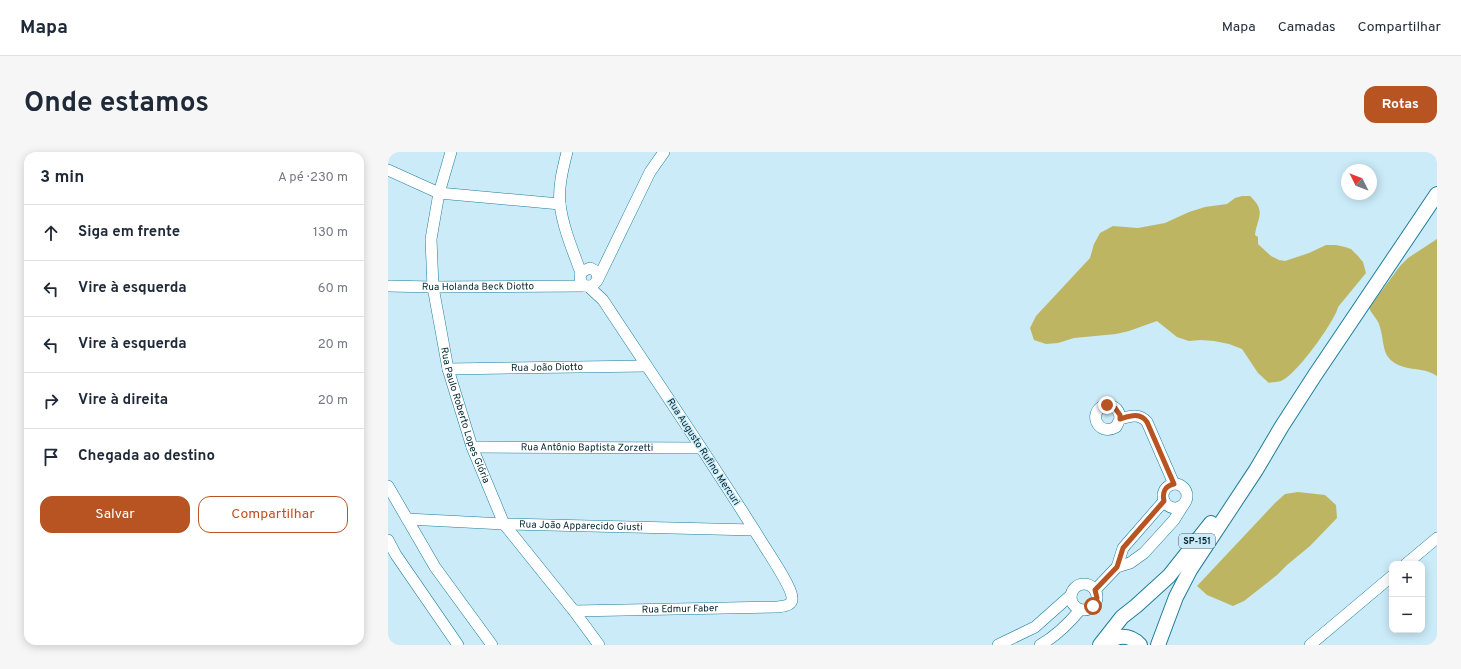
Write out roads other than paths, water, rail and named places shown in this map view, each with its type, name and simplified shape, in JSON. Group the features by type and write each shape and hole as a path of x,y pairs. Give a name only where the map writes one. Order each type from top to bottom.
{"main road":[{"name":"SP-151","path":"1100,645 1122,617 1169,576 1206,529 1282,426 1437,194"},
{"name":"SP-151","path":"1158,645 1176,597 1190,570 1256,470 1282,426"},
{"path":"1105,645 1116,637 1122,636 1134,640 1140,645"}],"street":[{"name":"Rua Paulo Roberto Lopes Glória","path":"451,152 440,193 431,239 433,287 448,369 472,447 504,524 574,611 599,645"},
{"path":"567,152 561,173 560,204 576,260 589,278 607,262 650,172 664,152"},
{"path":"388,170 440,193 560,204"},
{"name":"Rua Holanda Beck Diotto","path":"388,286 433,287 568,285 589,278"},
{"name":"Rua Augusto Rufino Mercuri","path":"589,278 754,530 791,593 793,598 791,603 787,606"},
{"name":"Rua João Diotto","path":"448,369 646,366"},
{"path":"1120,419 1133,416 1144,418 1174,484"},
{"name":"Rua Antônio Baptista Zorzetti","path":"472,447 701,448"},
{"path":"1095,590 1117,567 1123,548 1164,501 1164,492 1170,485 1179,484 1186,490 1186,500 1174,520 1144,553 1130,563 1117,567"},
{"path":"388,486 435,567 492,645"},
{"path":"1164,501 1171,507 1176,508 1184,504"},
{"name":"Rua João Apparecido Giusti","path":"407,519 504,524 754,530"},
{"path":"1410,561 1437,538"},
{"path":"388,540 396,555 458,645"},
{"path":"1310,645 1389,579"},
{"path":"998,645 1035,627 1071,595 1075,587 1088,584 1095,590 1097,598 1096,603 1089,609 1080,610 1046,642 1040,645"},
{"path":"1071,595 1072,602 1080,610"},
{"name":"Rua Edmur Faber","path":"574,611 787,606"}]}
